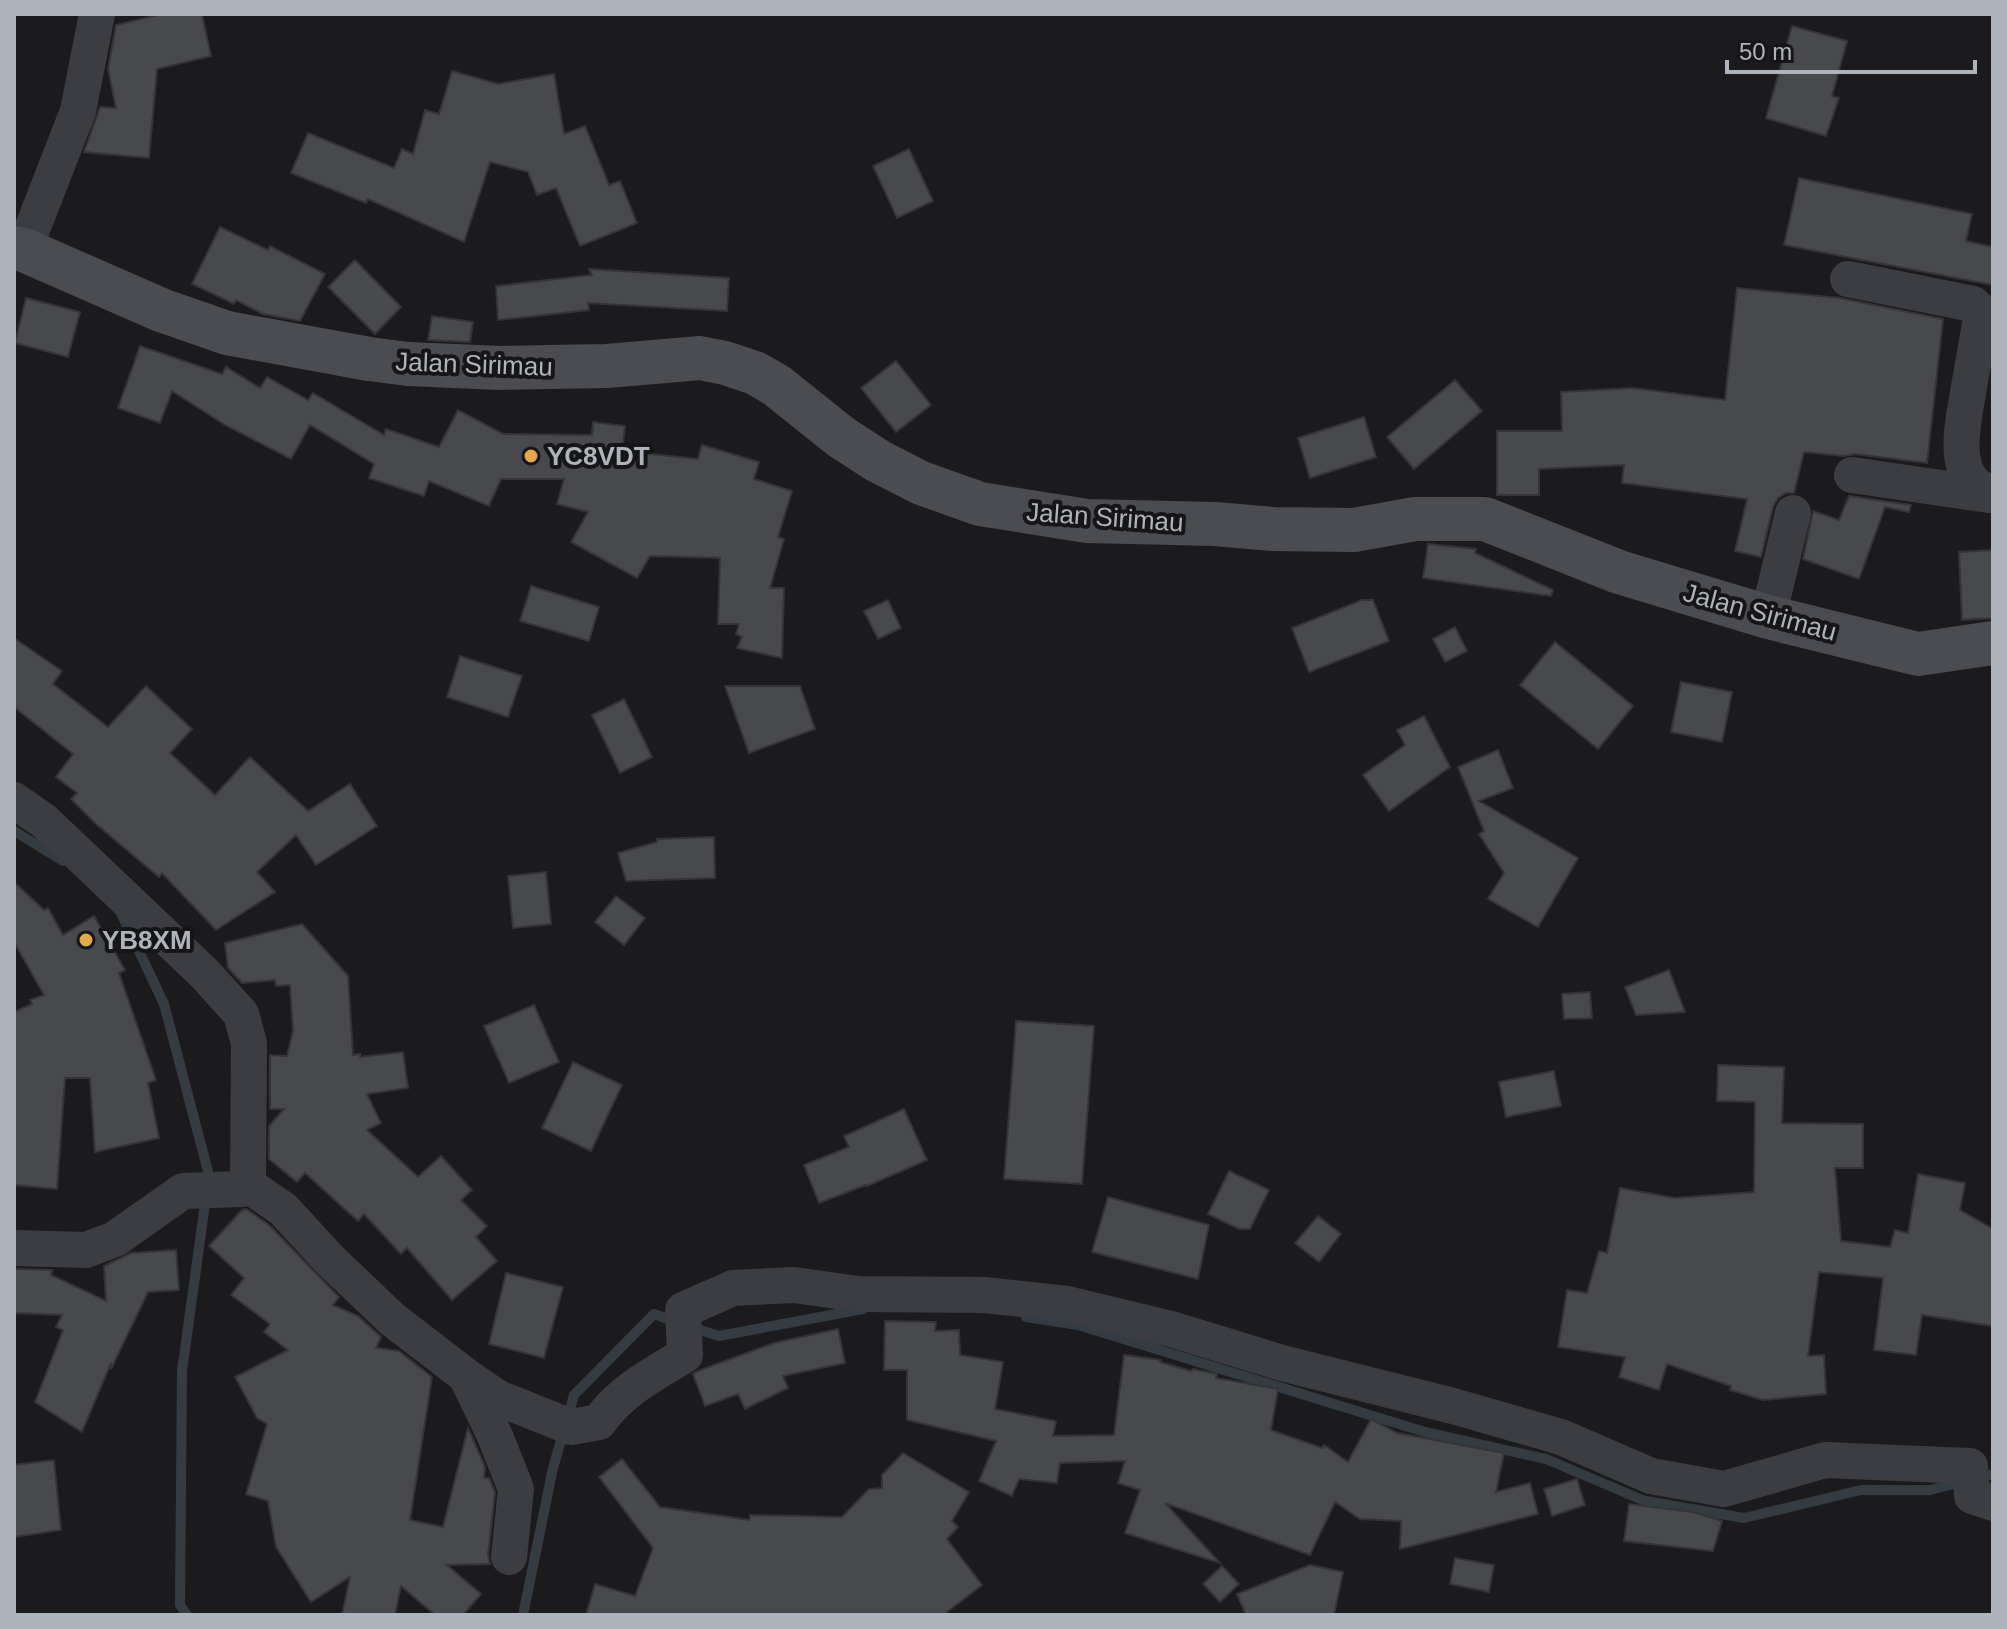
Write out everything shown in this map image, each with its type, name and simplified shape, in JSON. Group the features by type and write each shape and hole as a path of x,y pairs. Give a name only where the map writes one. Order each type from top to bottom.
{"main road":[{"name":"Jalan Sirimau","path":"19,249 161,310 227,333 369,359 501,368 607,366 700,358 725,363 755,373 776,385 841,437 878,461 921,483 980,504 1087,521 1215,524 1273,529 1354,530 1415,519 1485,519 1619,572 1768,617 1918,654 1993,643"}],"street":[{"path":"19,249 78,111 97,14"},
{"path":"1848,279 1973,304 1978,309 1981,318 1960,442 1969,479 1989,495 1852,475"},
{"path":"1768,617 1793,513"},
{"path":"14,800 44,821 205,974 241,1014 249,1043 245,1187"},
{"path":"14,1248 76,1251 96,1247 115,1239 183,1191 245,1187 283,1209 392,1319 466,1376 498,1398 571,1427 599,1422 610,1405 685,1355 683,1310 733,1288 794,1285 858,1294 984,1295 1067,1304 1171,1329 1282,1363 1547,1433 1651,1476 1724,1489 1825,1460 1978,1489"},
{"path":"466,1376 516,1489 509,1557"}],"building":[{"path":"162,14 202,14 211,56 157,69 149,158 84,152 100,107 116,108 108,69 116,25"},
{"path":"1792,26 1847,41 1832,96 1839,98 1826,136 1766,118"},
{"path":"452,71 498,84 554,74 564,134 585,126 609,185 620,181 637,223 580,246 556,188 537,195 528,172 490,162 464,242 368,199 366,203 291,173 308,133 394,168 402,149 413,154 425,110 439,114"},
{"path":"909,149 933,201 897,218 873,166"},
{"path":"1799,178 1972,214 1966,241 1993,247 1993,285 1784,245"},
{"path":"220,227 268,250 270,246 325,274 300,321 263,314 192,284"},
{"path":"355,260 401,307 375,334 328,287"},
{"path":"589,269 729,278 727,311 588,303 589,310 498,320 496,286 592,275"},
{"path":"1737,288 1840,298 1943,319 1927,463 1855,454 1844,456 1804,452 1794,493 1778,498 1773,507 1761,557 1735,551 1747,499 1622,483 1624,465 1539,469 1539,495 1497,495 1497,431 1562,431 1561,392 1633,388 1725,400"},
{"path":"26,298 80,312 68,357 15,343"},
{"path":"432,316 473,322 470,342 428,340"},
{"path":"140,346 222,374 226,367 260,388 267,377 308,400 313,393 384,435 386,429 439,447 458,410 503,434 592,435 593,422 625,426 622,451 698,459 702,445 759,462 754,479 792,491 778,537 784,539 770,588 784,588 782,658 737,648 742,637 736,634 739,624 718,624 720,558 650,556 637,578 571,542 588,512 557,504 564,479 501,479 489,506 429,481 424,496 369,478 374,464 310,425 291,459 225,425 172,391 160,423 118,408"},
{"path":"896,361 931,405 896,432 861,388"},
{"path":"1455,380 1482,411 1414,469 1387,437"},
{"path":"1364,417 1376,457 1310,478 1298,438"},
{"path":"1849,496 1911,505 1909,512 1885,507 1859,579 1803,559 1813,511 1839,520"},
{"path":"1428,544 1476,549 1475,553 1553,590 1551,596 1423,578"},
{"path":"1993,550 1993,618 1962,620 1959,552"},
{"path":"531,586 599,607 589,641 520,621"},
{"path":"888,600 901,628 878,639 864,611"},
{"path":"1362,600 1373,600 1389,641 1309,672 1292,628"},
{"path":"1455,627 1467,651 1445,662 1433,639"},
{"path":"14,638 62,671 53,684 108,727 146,686 192,729 170,753 215,795 250,757 308,811 350,784 377,826 316,865 296,835 257,872 275,892 216,930 162,873 159,877 71,799 77,793 56,777 73,754 14,707"},
{"path":"1555,642 1633,706 1598,749 1520,685"},
{"path":"460,656 522,676 508,717 447,697"},
{"path":"1681,682 1732,692 1722,742 1671,732"},
{"path":"725,686 800,686 815,729 749,753"},
{"path":"624,699 652,757 620,773 592,715"},
{"path":"1424,716 1450,767 1389,811 1363,775 1405,745 1397,730"},
{"path":"1498,750 1513,788 1479,801 1578,858 1538,927 1488,899 1504,873 1479,834 1484,831 1458,767"},
{"path":"714,837 715,878 626,881 618,853 657,842 657,839"},
{"path":"546,872 551,924 513,928 508,876"},
{"path":"14,882 44,910 48,908 63,935 94,916 125,970 119,973 156,1080 148,1083 159,1138 95,1152 90,1078 65,1078 57,1189 14,1185 14,1012 32,1004 30,1000 44,995 14,942"},
{"path":"616,896 645,918 624,945 595,922"},
{"path":"302,924 348,976 353,1055 360,1054 360,1057 403,1052 408,1088 367,1094 381,1123 367,1130 418,1177 441,1156 472,1190 461,1200 487,1226 476,1237 497,1261 452,1300 407,1248 401,1254 364,1214 358,1221 305,1173 297,1182 269,1159 269,1126 284,1109 270,1109 270,1055 287,1056 293,1031 290,985 276,986 275,980 242,983 228,968 225,943"},
{"path":"1669,970 1685,1012 1636,1015 1625,987"},
{"path":"1590,992 1592,1018 1564,1019 1562,994"},
{"path":"534,1005 559,1062 509,1083 484,1026"},
{"path":"1016,1021 1094,1026 1082,1184 1004,1179"},
{"path":"573,1062 622,1085 591,1151 542,1128"},
{"path":"1718,1065 1784,1067 1782,1123 1863,1124 1863,1168 1835,1168 1841,1241 1890,1247 1895,1230 1908,1233 1918,1174 1965,1183 1960,1210 1993,1229 1993,1326 1922,1315 1916,1355 1874,1350 1883,1278 1819,1272 1808,1356 1824,1355 1826,1394 1763,1400 1667,1364 1659,1390 1619,1377 1625,1357 1558,1347 1567,1290 1587,1293 1599,1251 1607,1253 1620,1188 1675,1198 1754,1192 1755,1102 1717,1101"},
{"path":"1554,1071 1561,1106 1506,1117 1499,1082"},
{"path":"904,1109 927,1160 819,1203 804,1165 849,1147 844,1136"},
{"path":"1229,1171 1269,1190 1250,1229 1239,1229 1208,1214"},
{"path":"1108,1197 1209,1225 1198,1279 1092,1252"},
{"path":"246,1209 269,1225 339,1297 333,1305 358,1316 381,1337 376,1348 399,1351 432,1377 410,1520 443,1527 468,1428 485,1467 484,1478 489,1478 495,1492 488,1555 490,1564 447,1565 481,1594 463,1615 435,1615 401,1586 395,1615 342,1615 350,1577 311,1602 276,1547 268,1501 246,1494 267,1424 257,1418 235,1377 288,1350 264,1332 270,1324 231,1295 244,1278 209,1246"},
{"path":"1318,1216 1341,1234 1319,1262 1295,1243"},
{"path":"176,1250 179,1290 148,1292 111,1369 111,1363 82,1432 35,1402 63,1330 56,1327 62,1315 14,1313 14,1269 52,1270 51,1275 106,1301 104,1266 131,1253"},
{"path":"506,1273 563,1287 544,1358 489,1344"},
{"path":"885,1321 936,1322 935,1331 959,1330 960,1355 1003,1362 995,1409 1056,1421 1053,1436 1114,1435 1124,1355 1161,1360 1191,1371 1217,1374 1216,1378 1278,1389 1271,1430 1322,1448 1324,1445 1348,1462 1371,1419 1397,1433 1504,1453 1496,1492 1530,1483 1538,1514 1400,1549 1401,1521 1360,1519 1335,1502 1310,1555 1165,1503 1220,1563 1125,1533 1140,1490 1118,1483 1125,1461 1060,1463 1057,1483 1019,1479 1012,1496 979,1481 996,1441 907,1420 907,1370 884,1370"},
{"path":"838,1329 845,1363 783,1376 788,1388 745,1409 738,1394 705,1406 693,1374 698,1371 774,1343"},
{"path":"903,1453 969,1492 952,1521 958,1527 947,1539 982,1585 943,1615 586,1615 595,1584 635,1596 653,1548 599,1477 622,1459 660,1507 750,1520 750,1515 842,1517 869,1489 882,1488 882,1475"},
{"path":"54,1460 61,1530 14,1537 14,1465"},
{"path":"1577,1479 1585,1505 1552,1516 1544,1489"},
{"path":"1629,1504 1693,1512 1722,1521 1713,1551 1624,1541"},
{"path":"1455,1558 1494,1565 1489,1592 1450,1584"},
{"path":"1310,1565 1343,1572 1334,1615 1246,1615 1237,1594"},
{"path":"1222,1566 1239,1584 1220,1602 1203,1584"}],"waterway":[{"path":"14,831 63,861"},
{"path":"121,913 164,1004 209,1175 182,1371 180,1605 187,1615"},
{"path":"691,1327 719,1336 863,1309"},
{"path":"523,1615 553,1468 574,1395 654,1314 676,1322"},
{"path":"1026,1317 1078,1325 1425,1432 1546,1459 1645,1501 1744,1518 1861,1490 1930,1490 1993,1474"}],"place":[{"name":"YC8VDT","path":"531,456"},
{"name":"YB8XM","path":"86,940"}]}
